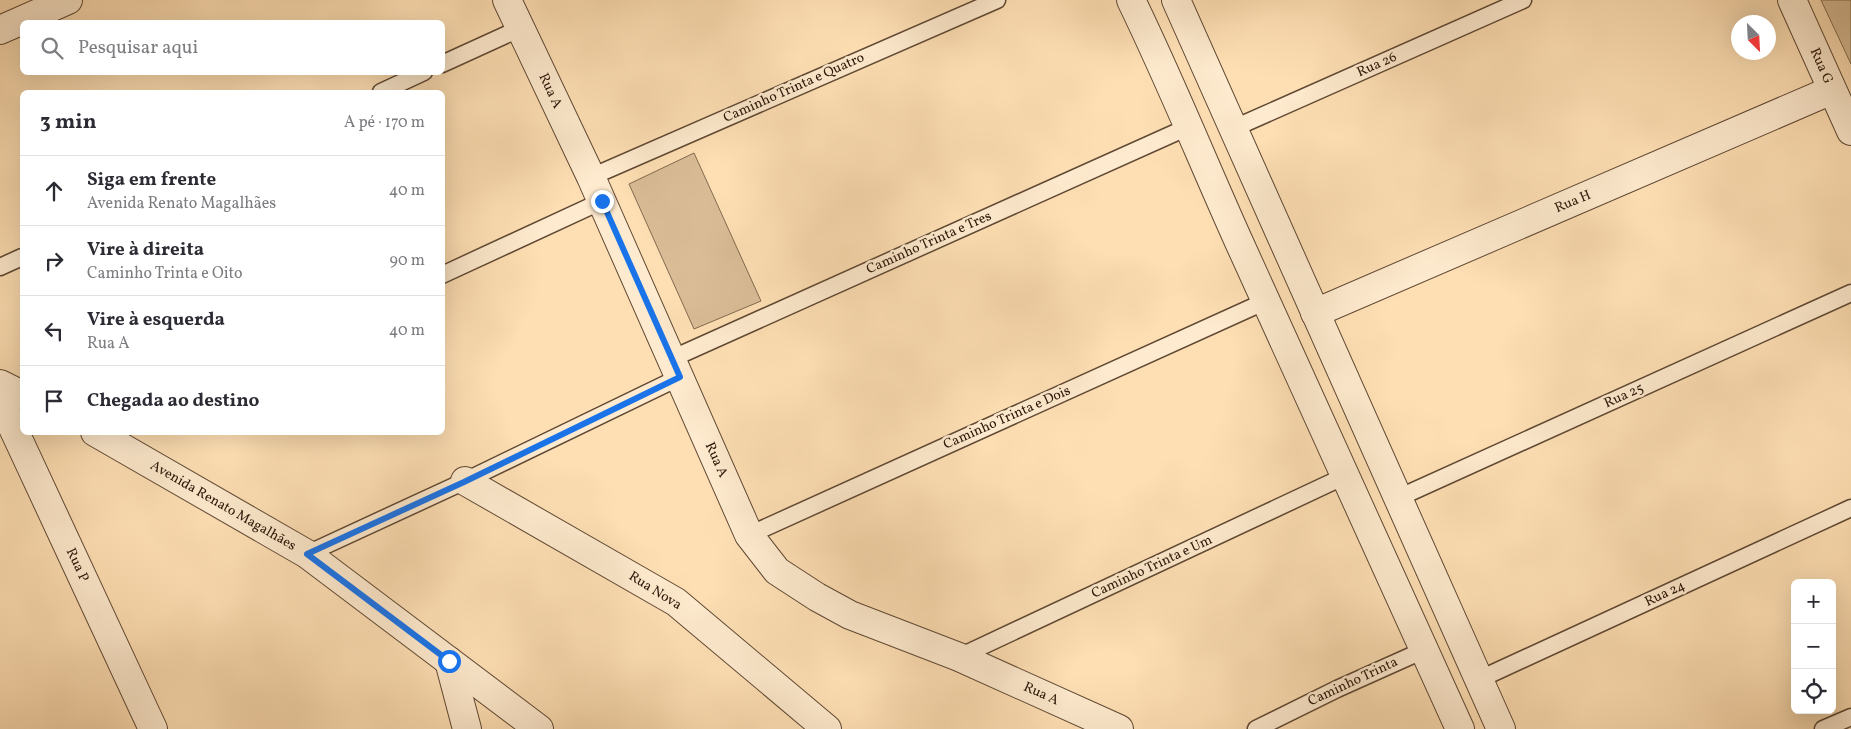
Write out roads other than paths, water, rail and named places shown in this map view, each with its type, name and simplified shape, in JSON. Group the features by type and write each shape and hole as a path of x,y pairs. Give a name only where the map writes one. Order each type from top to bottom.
{"street":[{"path":"23,20 68,0"},
{"name":"Rua A","path":"509,0 520,28 602,201 749,535 778,570 850,615 959,658 1119,729"},
{"path":"1131,0 1460,729"},
{"path":"1176,0 1501,729"},
{"name":"Rua G","path":"1792,0 1851,131"},
{"path":"0,30 20,21"},
{"path":"1157,54 1193,39"},
{"name":"Rua H","path":"1315,313 1832,90"},
{"path":"0,384 20,394"},
{"name":"Rua P","path":"0,400 153,729"},
{"name":"Avenida Renato Magalhães","path":"102,435 307,554 539,729"},
{"name":"Rua Nova","path":"464,482 676,602 827,729"},
{"path":"449,661 467,729"}],"lane":[{"name":"Caminho Trinta e Quatro","path":"591,177 997,0"},
{"name":"Rua 26","path":"1232,129 1523,0"},
{"path":"445,63 520,28"},
{"path":"385,90 418,75"},
{"name":"Caminho Trinta e Tres","path":"307,554 464,482 676,368 1188,127"},
{"path":"445,274 602,201"},
{"path":"0,267 20,258"},
{"name":"Rua 25","path":"1398,498 1851,293"},
{"name":"Caminho Trinta e Dois","path":"749,535 1266,301"},
{"name":"Caminho Trinta e Um","path":"959,658 1345,476"},
{"name":"Rua 24","path":"1480,679 1851,508"},
{"name":"Caminho Trinta","path":"1256,729 1336,689 1424,650"},
{"path":"1823,729 1851,717"}]}
